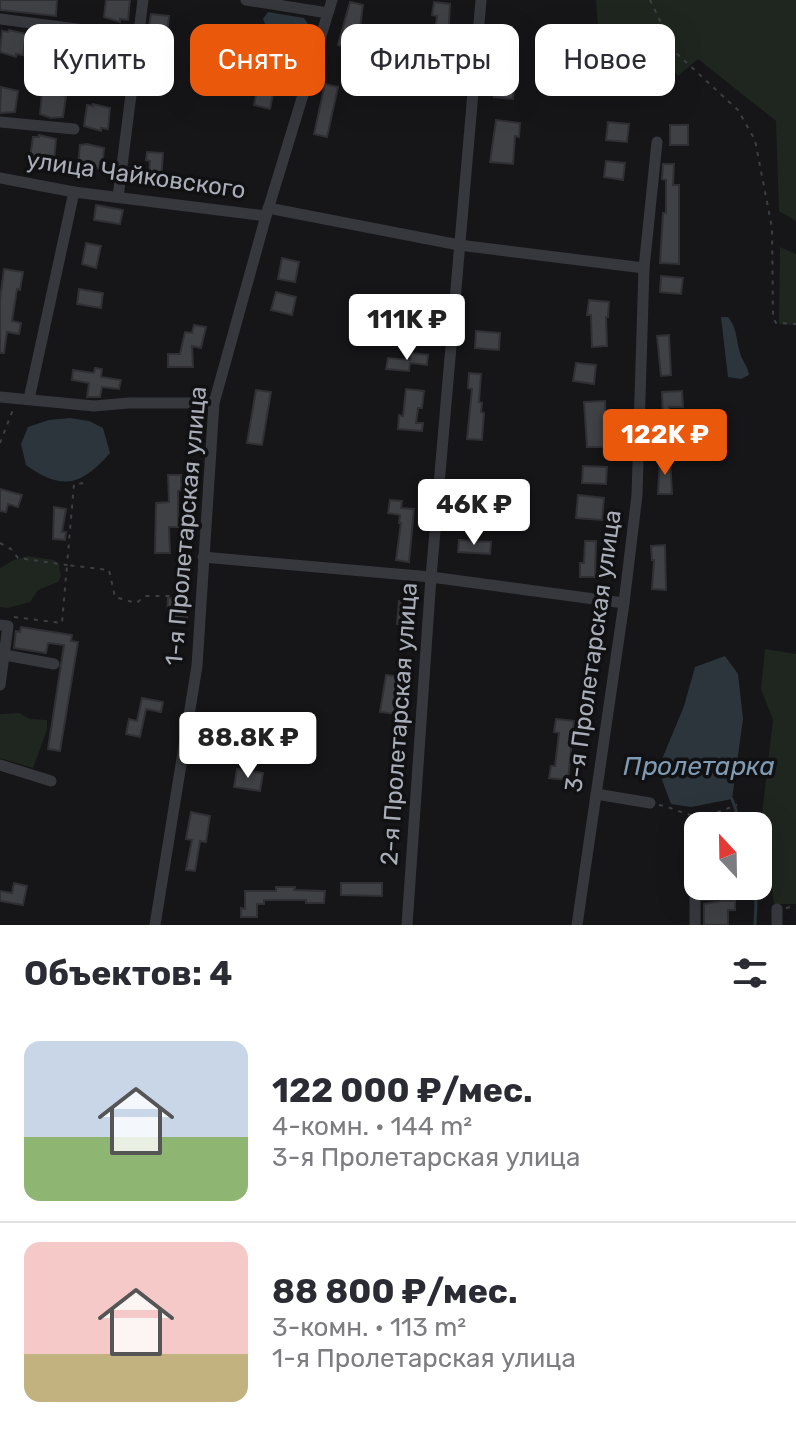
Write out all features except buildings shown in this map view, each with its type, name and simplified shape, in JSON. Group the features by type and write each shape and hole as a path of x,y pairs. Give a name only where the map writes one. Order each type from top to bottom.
{"street":[{"path":"118,197 143,0"},
{"path":"246,0 328,13"},
{"name":"1-я Пролетарская улица","path":"155,925 197,666 214,403 267,212 332,0"},
{"name":"2-я Пролетарская улица","path":"407,925 431,577 481,0"},
{"path":"0,19 38,24"},
{"path":"0,122 74,129"},
{"name":"3-я Пролетарская улица","path":"577,925 637,495 644,268 657,142"},
{"name":"улица Чайковского","path":"0,178 74,192 267,212 459,245 644,268"},
{"path":"23,400 74,192"},
{"path":"0,397 94,406 214,403"},
{"path":"203,557 431,577 624,603"},
{"path":"0,625 8,626 0,685"},
{"path":"5,655 54,664"},
{"path":"0,765 51,781"},
{"path":"596,794 650,803"},
{"path":"695,900 695,925"},
{"path":"777,909 777,925"}],"path":[{"path":"650,0 675,52 738,110 755,140 772,228 773,317 776,323 796,324"},
{"path":"0,443 23,400"},
{"path":"15,617 62,623 74,484 87,483"},
{"path":"0,543 11,549 18,558 109,570 115,597 136,603 146,596 201,597"},
{"path":"650,803 680,809 690,815 715,814 735,805"}],"shaded area":[{"path":"596,0 796,0 796,221 779,211 776,121 698,59 678,76 675,72 675,24 598,24"},
{"path":"780,247 796,254 796,325 779,324"},
{"path":"27,556 54,560 59,564 61,576 58,582 38,590 30,602 0,607 0,568"},
{"path":"765,649 796,654 796,904 774,904 772,812 762,812 773,720 761,689"},
{"path":"19,713 30,719 47,720 47,730 33,768 0,758 0,714"}],"water":[{"path":"268,12 304,18 308,24 265,24 263,19"},
{"path":"721,317 728,317 731,322 748,370 749,375 741,379 728,377"},
{"path":"70,418 89,421 103,428 110,453 100,464 71,481 50,479 26,465 21,444 28,427 49,420"},
{"name":"Пролетарка","path":"725,656 738,674 743,719 732,799 691,807 671,804 658,769 684,706 695,667"}],"waterway":[{"path":"732,799 736,812"},
{"path":"755,925 756,900"}]}
